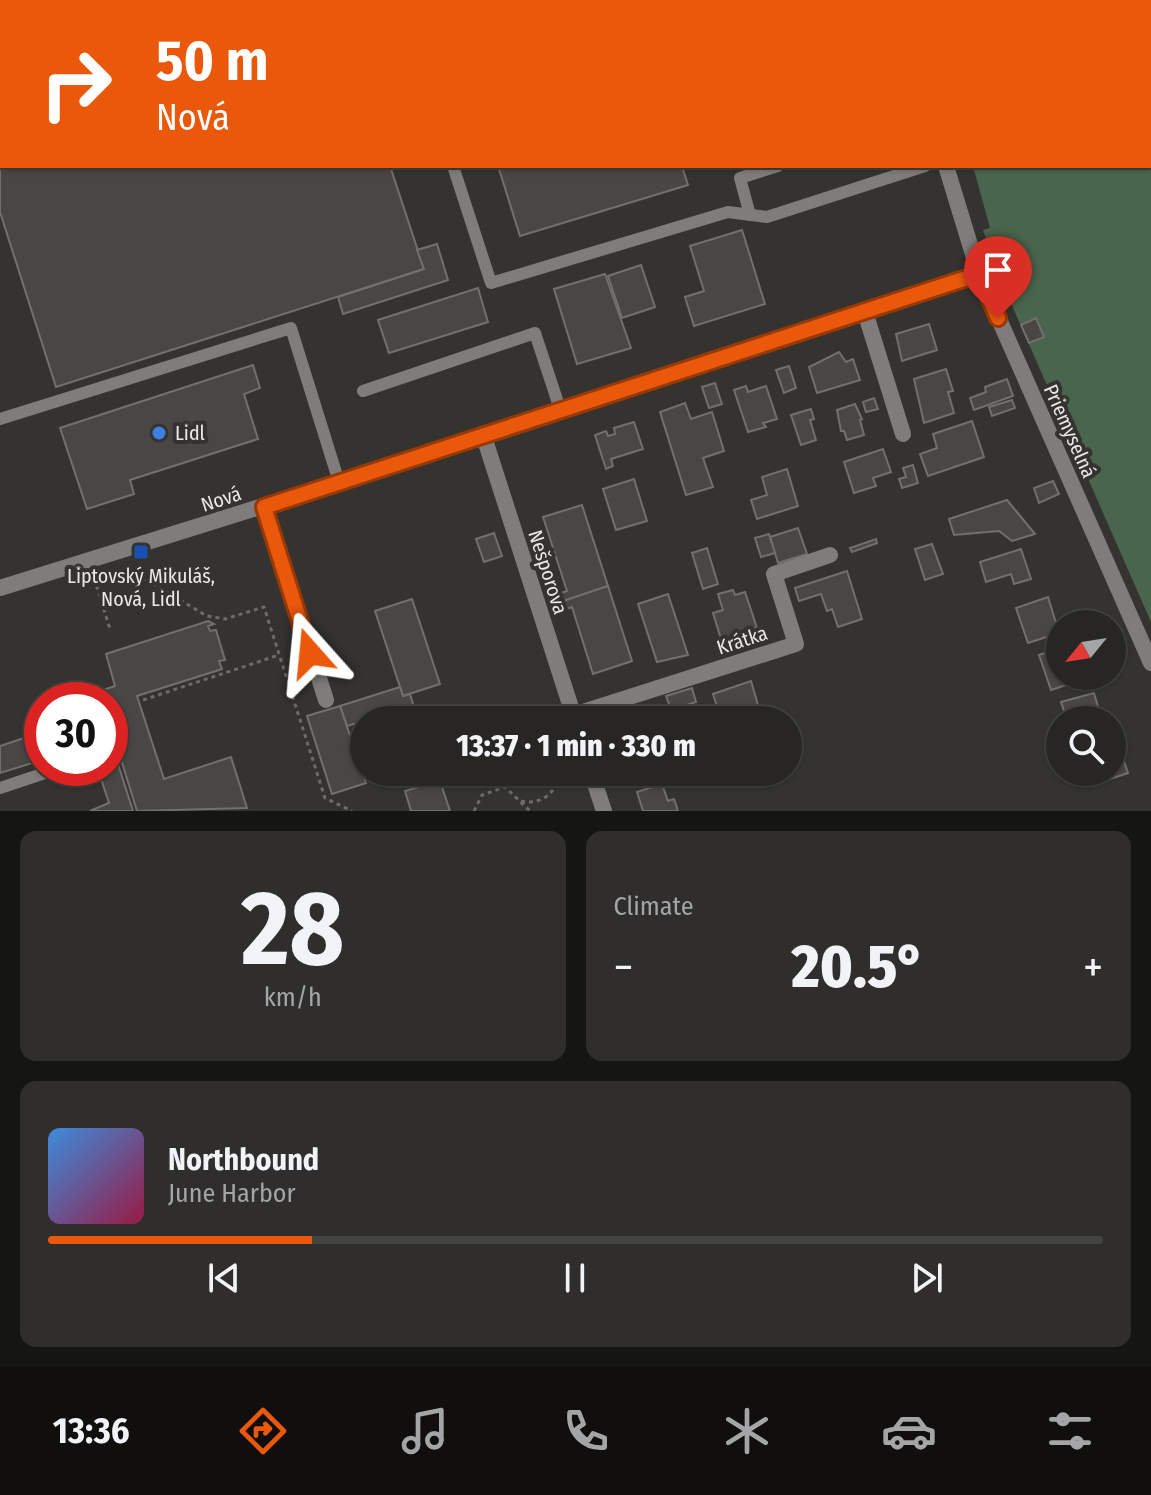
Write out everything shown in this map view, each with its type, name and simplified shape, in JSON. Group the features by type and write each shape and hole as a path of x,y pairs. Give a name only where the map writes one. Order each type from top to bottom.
{"street":[{"name":"Priemyselná","path":"947,168 979,274 1151,663"},
{"name":"Nová","path":"0,588 484,437 979,274"},
{"path":"865,312 903,434"},
{"name":"Nešporova","path":"484,437 570,706"},
{"path":"264,507 326,700"},
{"name":"Krátka","path":"610,706 796,644 774,574 830,555"},
{"path":"596,786 604,811"}],"lane":[{"path":"454,168 491,283 728,212 767,217 919,168"},
{"path":"750,215 740,178 772,168"},
{"path":"0,419 291,328 339,482"},
{"path":"363,391 535,333 561,412"},
{"path":"0,788 24,780"}],"path":[{"path":"122,565 207,616 225,619 264,607 325,798 352,811"},
{"path":"93,574 110,629"},
{"path":"143,700 279,655"},
{"path":"519,800 534,802 546,797 555,786"},
{"path":"474,811 482,795 505,787 530,811"}],"green space":[{"path":"974,168 1151,168 1151,622 999,276 983,230 990,228"}],"building":[{"path":"0,168 391,168 424,269 56,387 0,212"},
{"path":"499,168 683,168 688,185 520,236"},
{"path":"742,230 765,304 694,326 685,297 704,291 690,246"},
{"path":"437,244 448,280 343,314 338,297 424,269 417,250"},
{"path":"641,265 655,307 622,318 608,276"},
{"path":"605,274 631,348 577,364 554,289"},
{"path":"478,288 488,322 389,353 378,320"},
{"path":"1036,318 1044,337 1029,343 1021,325"},
{"path":"929,324 937,350 902,361 896,334"},
{"path":"839,352 846,362 853,359 860,380 817,393 809,367"},
{"name":"Lidl","path":"253,365 260,388 244,394 258,439 130,480 134,494 87,509 60,428"},
{"path":"789,366 796,388 784,393 776,370"},
{"path":"946,369 953,391 948,392 954,413 924,423 914,379"},
{"path":"1007,379 1013,396 974,410 970,398 986,392 985,387"},
{"path":"715,383 722,404 709,408 702,387"},
{"path":"746,386 748,392 766,386 777,419 763,423 766,427 748,432 734,390"},
{"path":"874,398 878,409 866,412 863,402"},
{"path":"1012,400 1015,408 992,416 989,407"},
{"path":"685,403 691,419 712,412 724,451 703,458 713,487 686,495 660,412"},
{"path":"855,404 862,419 864,435 847,440 844,431 841,431 837,410"},
{"path":"811,409 814,419 810,420 816,440 801,445 791,415"},
{"path":"972,421 984,457 928,476 920,454 937,448 933,434"},
{"path":"634,422 643,449 611,459 613,466 606,469 595,435 606,431 608,436 615,434 614,428"},
{"path":"883,449 891,472 873,478 876,486 854,493 844,462"},
{"path":"913,465 918,483 902,488 899,479 906,477 903,468"},
{"path":"787,469 798,506 757,519 751,500 767,495 762,477"},
{"path":"634,479 647,521 616,530 603,489"},
{"path":"1053,481 1059,494 1039,503 1034,488"},
{"path":"1007,500 1035,534 1012,541 999,531 954,535 949,519"},
{"path":"582,505 608,586 563,601 561,593 567,591 543,517"},
{"path":"798,528 807,554 778,563 770,537"},
{"path":"494,533 502,556 484,562 476,539"},
{"path":"769,534 775,553 761,557 755,538"},
{"path":"876,539 877,543 852,552 850,548"},
{"path":"932,544 943,574 925,580 915,549"},
{"path":"707,548 718,584 703,589 692,553"},
{"path":"1021,549 1031,579 1014,584 1011,574 986,582 980,562"},
{"path":"847,571 862,619 838,627 832,609 827,611 821,594 799,601 795,588"},
{"path":"608,586 632,661 593,674 572,607 566,609 563,601"},
{"path":"733,590 735,595 745,592 757,628 734,632 736,638 722,642 713,613 723,610 718,594"},
{"path":"668,594 688,655 657,662 638,604"},
{"path":"1048,597 1052,610 1046,610 1046,637 1028,643 1016,608"},
{"path":"412,599 440,684 403,696 375,611"},
{"path":"208,621 214,624 208,626 210,631 216,630 225,660 219,661 222,669 137,696 164,779 231,757 247,808 137,811 128,782 128,682 114,682 106,654"},
{"path":"1046,653 1046,675 1039,655"},
{"path":"751,681 758,705 717,706 713,694"},
{"path":"400,687 403,696 410,694 414,706 350,706 350,725 347,726 340,706"},
{"path":"692,688 696,702 670,706 666,696"},
{"path":"1094,693 1098,706 1062,706 1061,702"},
{"path":"340,706 350,736 350,786 357,786 332,794 307,716"},
{"path":"24,738 24,766 0,773 0,746"},
{"path":"103,786 125,786 133,811 90,811 109,803"},
{"path":"422,786 442,786 450,811 411,811 405,791"},
{"path":"663,786 668,801 674,799 678,811 643,811 637,792"}],"place":[{"name":"Lidl","path":"159,433"},
{"name":"Liptovský Mikuláš, Nová, Lidl","path":"141,552"}],"route":[{"path":"310,653 264,507 979,274 998,318"}]}
